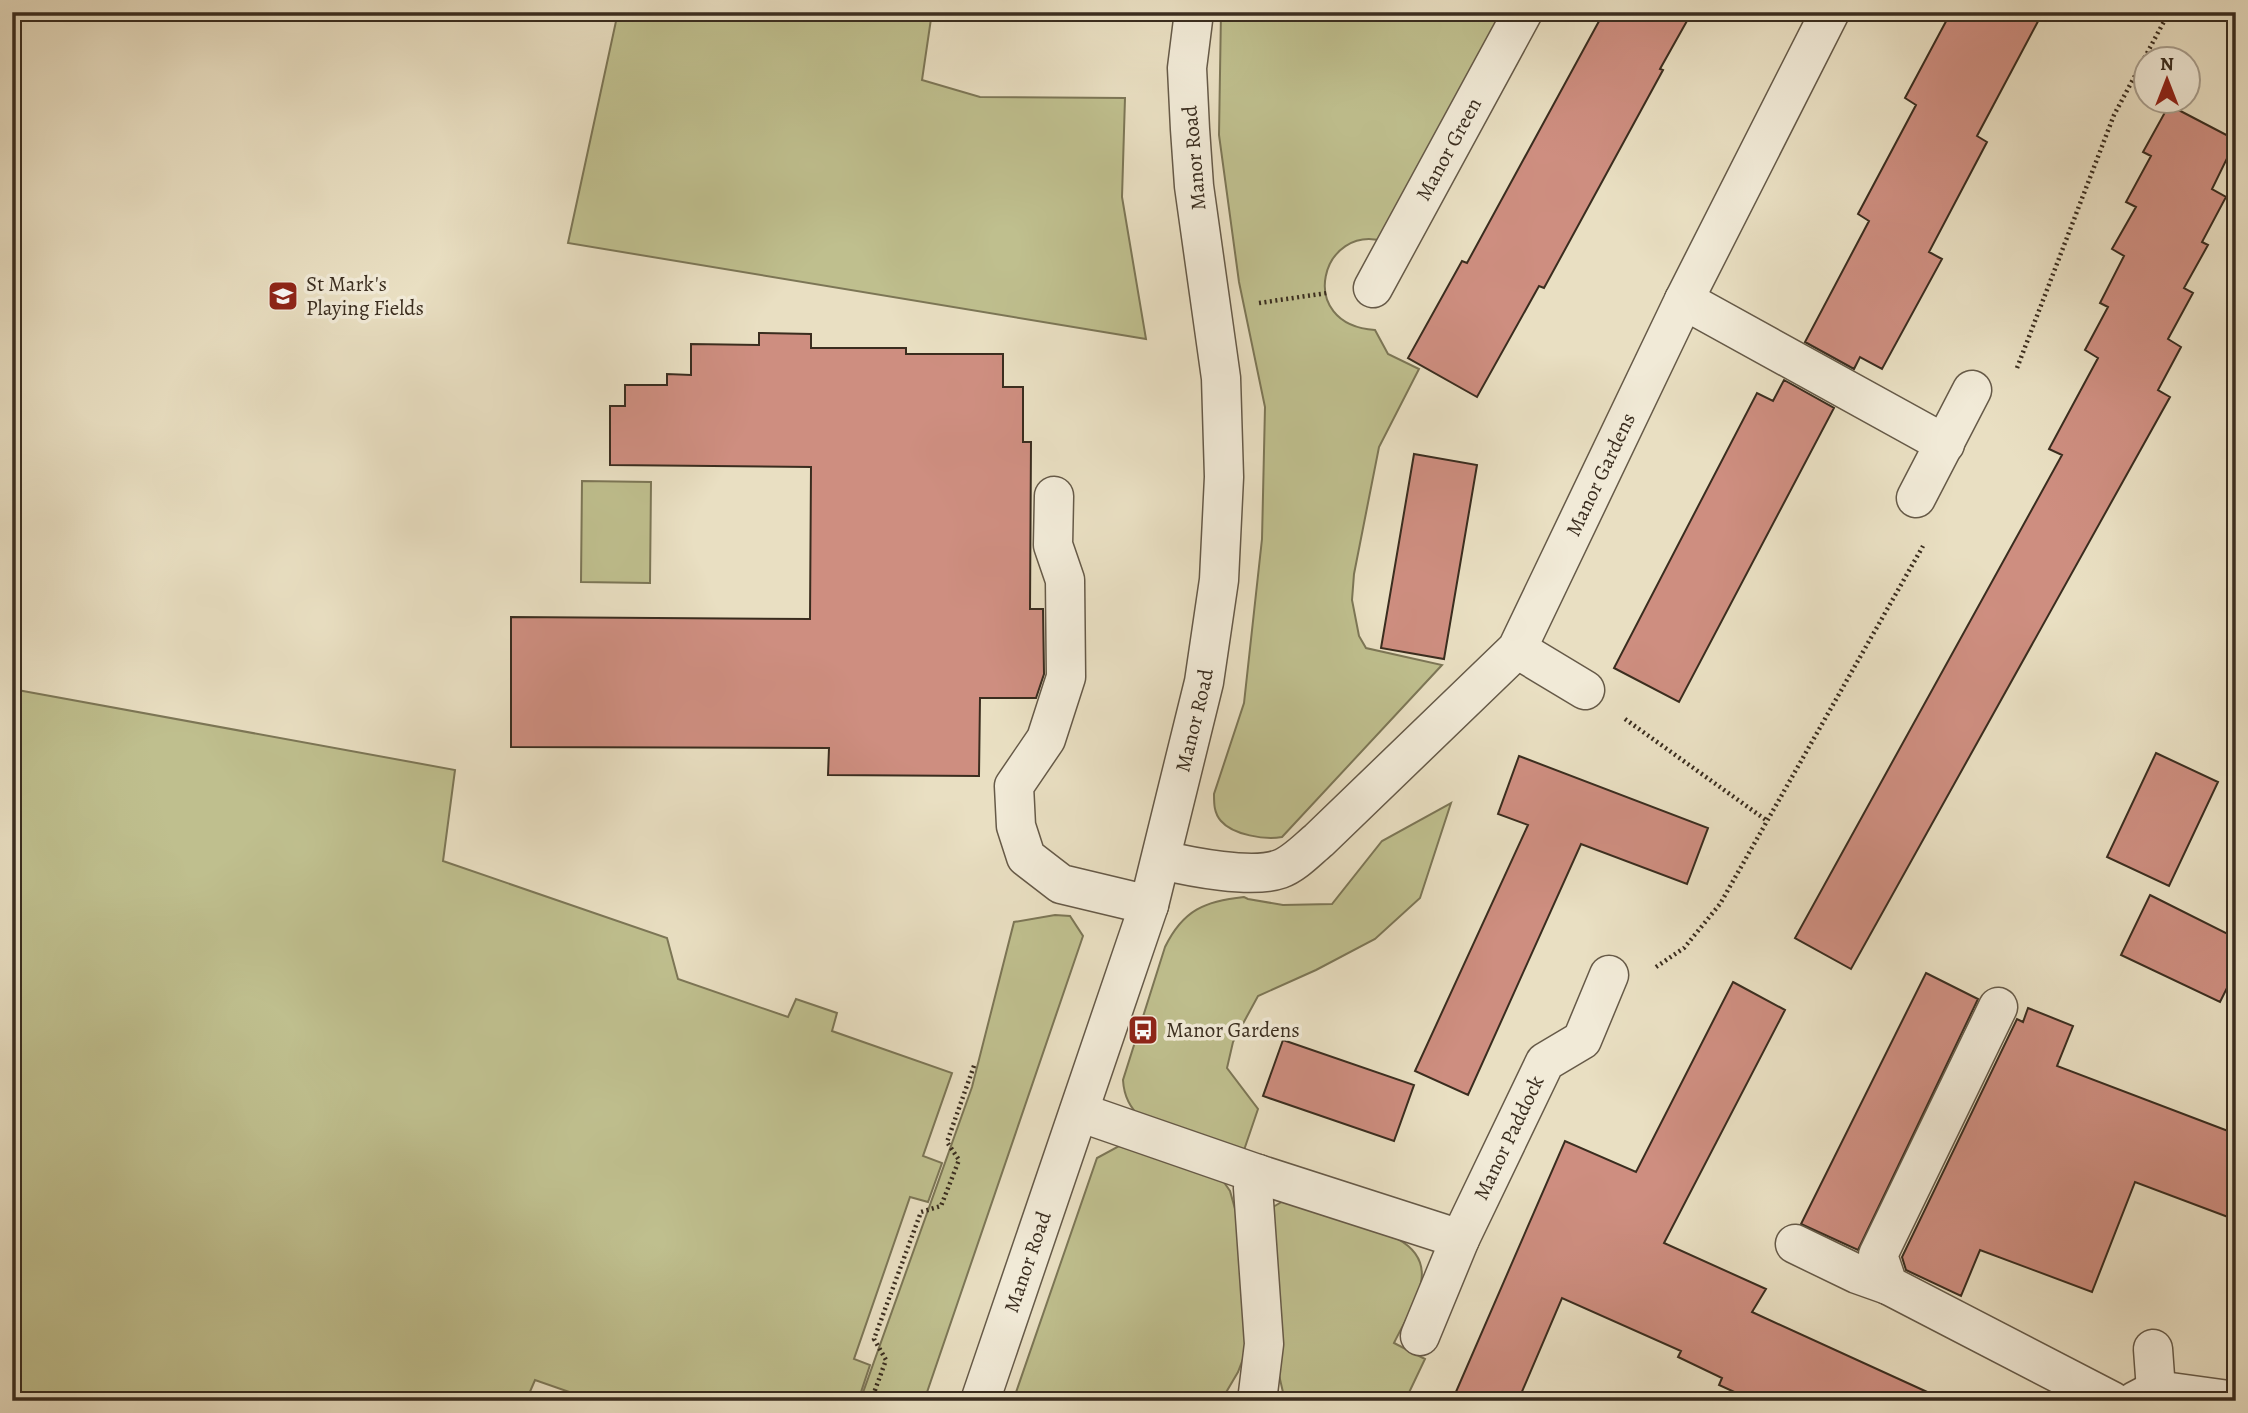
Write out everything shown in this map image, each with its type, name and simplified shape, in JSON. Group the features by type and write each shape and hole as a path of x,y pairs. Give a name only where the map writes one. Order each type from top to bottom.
{"street":[{"name":"Manor Road","path":"980,1401 1149,905 1204,682 1219,580 1224,477 1221,378 1194,186 1190,129 1187,68 1194,12"},
{"name":"Manor Green","path":"1373,288 1523,12"},
{"name":"Manor Gardens","path":"1162,860 1199,869 1268,873 1283,868 1319,840 1517,649 1684,300 1830,12"},
{"path":"1684,300 1945,444"},
{"path":"1916,498 1972,390"},
{"path":"1054,496 1053,545 1065,580 1066,677 1046,739 1014,786 1016,826 1026,858 1061,884 1149,905"},
{"path":"1517,649 1585,690"},
{"name":"Manor Paddock","path":"1420,1336 1460,1239 1545,1062 1582,1040 1609,975"},
{"path":"1888,1285 1878,1255 1998,1007"},
{"path":"1079,1112 1258,1174 1460,1239"},
{"path":"1257,1401 1264,1345 1253,1188 1258,1174"},
{"path":"1795,1244 1857,1274 1888,1285 2112,1401"},
{"path":"2153,1349 2146,1395 2236,1401"}],"path":[{"path":"2015,373 2114,115 2169,12"},
{"path":"1212,310 1373,288"},
{"path":"1609,975 1650,970 1684,948 1720,904 1925,543"},
{"path":"1585,690 1766,820"},
{"path":"871,1401 886,1360 874,1339 921,1212 940,1206 959,1160 947,1142 975,1063"}],"green space":[{"path":"618,12 932,12 922,80 980,97 1125,98 1122,197 1146,339 568,243"},
{"path":"1221,12 1510,12 1386,242 1364,240 1345,246 1333,259 1326,276 1326,294 1333,311 1350,324 1375,330 1388,354 1419,369 1379,447 1354,574 1352,600 1359,636 1366,648 1442,665 1282,837 1275,838 1258,837 1226,826 1217,815 1214,801 1244,703 1262,539 1265,407 1239,282 1219,135"},
{"path":"582,481 651,482 650,583 581,582"},
{"path":"12,689 455,770 443,861 667,938 678,979 788,1017 796,999 837,1013 832,1031 952,1073 923,1156 942,1163 928,1202 910,1197 854,1359 870,1365 858,1401 595,1401 535,1380 526,1401 12,1401"},
{"path":"1451,803 1420,898 1375,939 1258,996 1233,1042 1227,1068 1258,1109 1242,1156 1142,1120 1128,1102 1123,1080 1165,947 1179,924 1207,905 1244,897 1283,905 1332,904 1382,841"},
{"path":"1055,915 1070,916 1083,936 924,1401 860,1401 972,1087 1014,922"},
{"path":"1119,1146 1221,1178 1230,1191 1239,1223 1246,1351 1238,1372 1221,1401 1013,1401 1097,1158"},
{"path":"1285,1200 1398,1239 1412,1249 1420,1261 1420,1287 1394,1343 1425,1359 1405,1401 1285,1401 1276,1362 1273,1207"}],"building":[{"path":"1604,12 1692,12 1544,288 1539,286 1477,397 1408,358 1462,261 1467,263"},
{"path":"1951,12 2043,12 1977,136 1987,142 1929,252 1942,259 1882,369 1860,357 1854,369 1805,342 1869,221 1858,214 1916,105 1905,98"},
{"path":"2163,116 2190,116 2236,140 2212,189 2226,197 2202,242 2208,245 2184,288 2193,293 2168,339 2181,347 2158,390 2170,397 1851,969 1795,938 2062,455 2049,449 2098,358 2085,350 2108,307 2100,303 2124,256 2112,249 2136,207 2126,202 2151,156 2143,152"},
{"path":"759,333 811,334 811,348 906,348 906,354 1003,354 1003,387 1023,387 1023,442 1031,442 1030,609 1043,609 1044,674 1036,698 980,698 979,776 828,775 829,748 511,747 511,617 810,619 811,467 610,465 610,406 625,406 625,385 667,385 667,374 691,375 691,344 759,345"},
{"path":"1784,380 1834,408 1679,702 1614,668 1757,393 1773,401"},
{"path":"1414,454 1477,465 1444,659 1381,648"},
{"path":"2156,753 2218,782 2169,886 2107,857"},
{"path":"1519,756 1708,828 1687,884 1581,844 1468,1095 1415,1071 1528,825 1498,814"},
{"path":"2150,895 2236,938 2236,970 2220,1002 2121,955"},
{"path":"1926,973 1978,999 1858,1250 1801,1224"},
{"path":"1733,982 1785,1010 1664,1243 1766,1289 1752,1312 1947,1401 1754,1401 1719,1385 1722,1378 1678,1357 1681,1351 1562,1298 1518,1401 1452,1401 1565,1141 1636,1172"},
{"path":"2028,1008 2073,1026 2057,1066 2236,1134 2236,1220 2135,1182 2092,1292 1980,1250 1961,1296 1906,1270 1902,1257 2017,1019 2023,1022"},
{"path":"1283,1040 1414,1085 1394,1141 1263,1096"}],"place":[{"name":"St Mark's Playing Fields","path":"283,296"},
{"name":"Manor Gardens","path":"1143,1030"}]}
